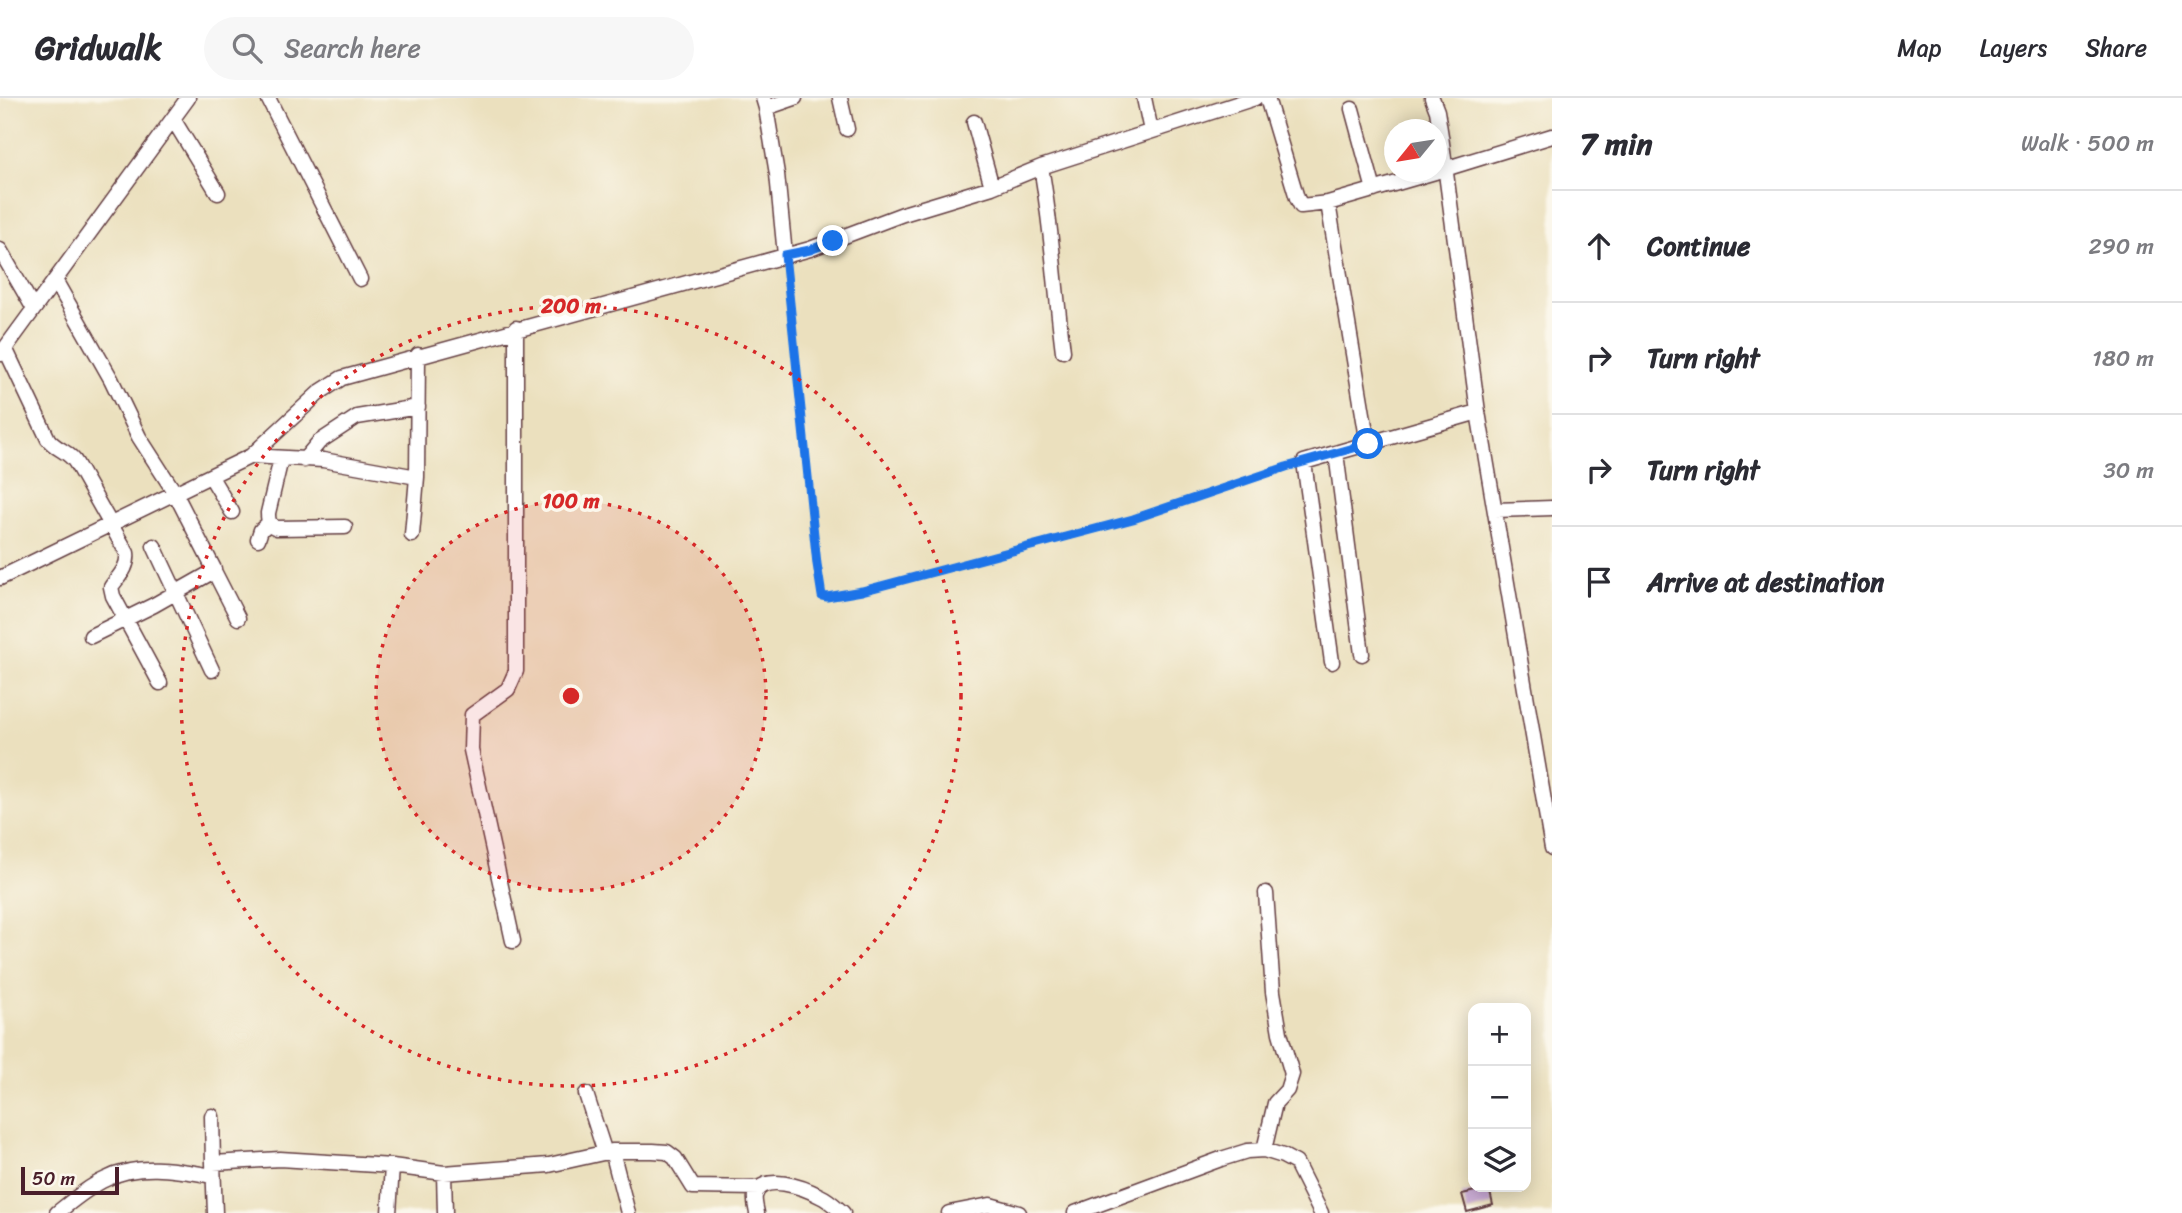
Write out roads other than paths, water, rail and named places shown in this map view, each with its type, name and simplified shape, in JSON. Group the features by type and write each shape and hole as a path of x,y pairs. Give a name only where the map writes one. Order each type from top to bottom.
{"street":[{"path":"160,683 124,619 111,587 124,571 128,561 127,553 71,454 54,447 48,439 3,352 188,98"},
{"path":"268,98 360,279"},
{"path":"785,255 777,173 765,103 795,98"},
{"path":"840,98 847,129"},
{"path":"1144,98 1151,131"},
{"path":"0,578 251,456 331,384 342,378 516,328 650,295 810,250 904,214 992,187 1041,167 1255,98"},
{"path":"1267,98 1299,203 1304,206 1328,203 1400,182"},
{"path":"1432,98 1437,119"},
{"path":"1352,109 1374,190"},
{"path":"173,119 218,193"},
{"path":"974,122 992,187"},
{"path":"1447,168 1552,136"},
{"path":"1041,167 1050,220 1063,351"},
{"path":"1441,182 1552,848"},
{"path":"1328,203 1368,444"},
{"path":"0,250 34,309"},
{"path":"55,279 111,379 139,437 213,564 238,618"},
{"path":"513,941 471,750 472,715 508,689 516,671 516,328"},
{"path":"412,535 417,477 418,355"},
{"path":"304,460 319,442 356,417 418,407"},
{"path":"1332,662 1304,462 1478,412"},
{"path":"1336,453 1363,654"},
{"path":"251,456 323,460 417,477"},
{"path":"269,523 268,513 281,459"},
{"path":"211,477 232,512"},
{"path":"1495,510 1552,508"},
{"path":"269,523 277,528 345,527"},
{"path":"258,539 261,530 269,523"},
{"path":"154,546 212,670"},
{"path":"91,636 214,571"},
{"path":"1264,1150 1272,1110 1275,1102 1287,1090 1292,1074 1280,1033 1273,992 1266,892"},
{"path":"586,1094 609,1152 628,1213"},
{"path":"212,1116 215,1213"},
{"path":"1075,1213 1221,1159 1247,1151 1264,1150 1296,1163 1321,1213"},
{"path":"57,1213 94,1185 108,1177 130,1171 213,1169 279,1159 392,1166 444,1173 550,1164 609,1152 667,1152 675,1158 693,1187 759,1188"},
{"path":"389,1213 392,1166"},
{"path":"444,1173 445,1213"},
{"path":"757,1213 755,1197 759,1188 766,1183 786,1183 820,1195 843,1213"},
{"path":"949,1213 990,1205 1019,1213"}]}
